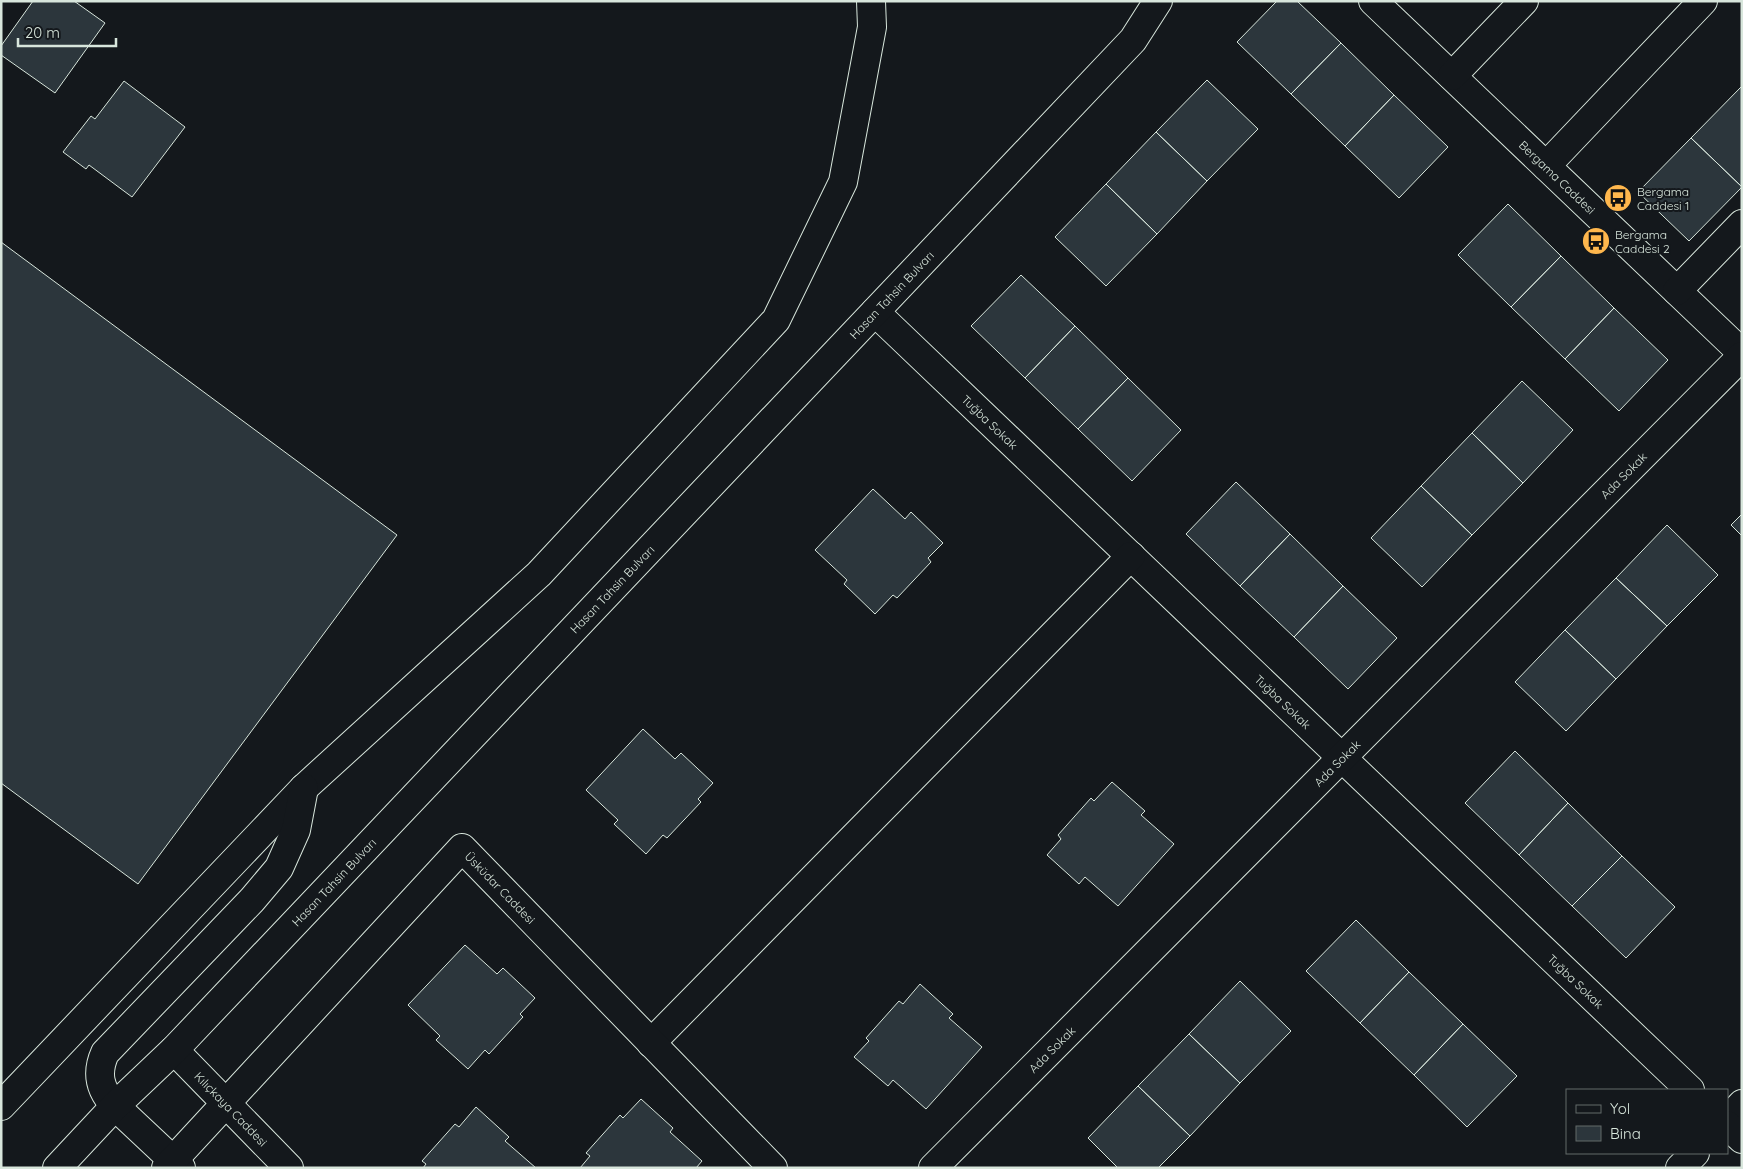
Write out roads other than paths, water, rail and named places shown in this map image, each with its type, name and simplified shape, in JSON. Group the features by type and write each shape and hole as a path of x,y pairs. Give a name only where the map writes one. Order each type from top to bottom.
{"street":[{"path":"1,1106 304,788 539,574 776,320 843,182 872,27 871,1"},
{"name":"Hasan Tahsin Bulvarı","path":"57,1168 115,1106 174,1050 1132,40 1158,1"},
{"name":"Bergama Caddesi","path":"1373,1 1742,355"},
{"path":"1452,76 1524,1"},
{"path":"1546,166 1703,1"},
{"path":"1677,291 1742,224"},
{"name":"Tuğba Sokak","path":"875,312 1689,1089"},
{"name":"Ada Sokak","path":"933,1168 1742,355"},
{"path":"651,1043 1131,556"},
{"path":"173,1165 115,1106 101,1087 100,1064 104,1052 252,900 279,868 296,830 304,788"},
{"name":"Üsküdar Caddesi","path":"173,1165 462,848 773,1168"},
{"name":"Kılıçkaya Caddesi","path":"174,1050 289,1168"},
{"path":"1728,1119 1742,1104"},
{"path":"1728,1126 1742,1139"},
{"path":"1680,1168 1694,1154"}],"place":[{"name":"Bergama Caddesi 1","path":"1618,198"},
{"name":"Bergama Caddesi 2","path":"1596,241"}]}
